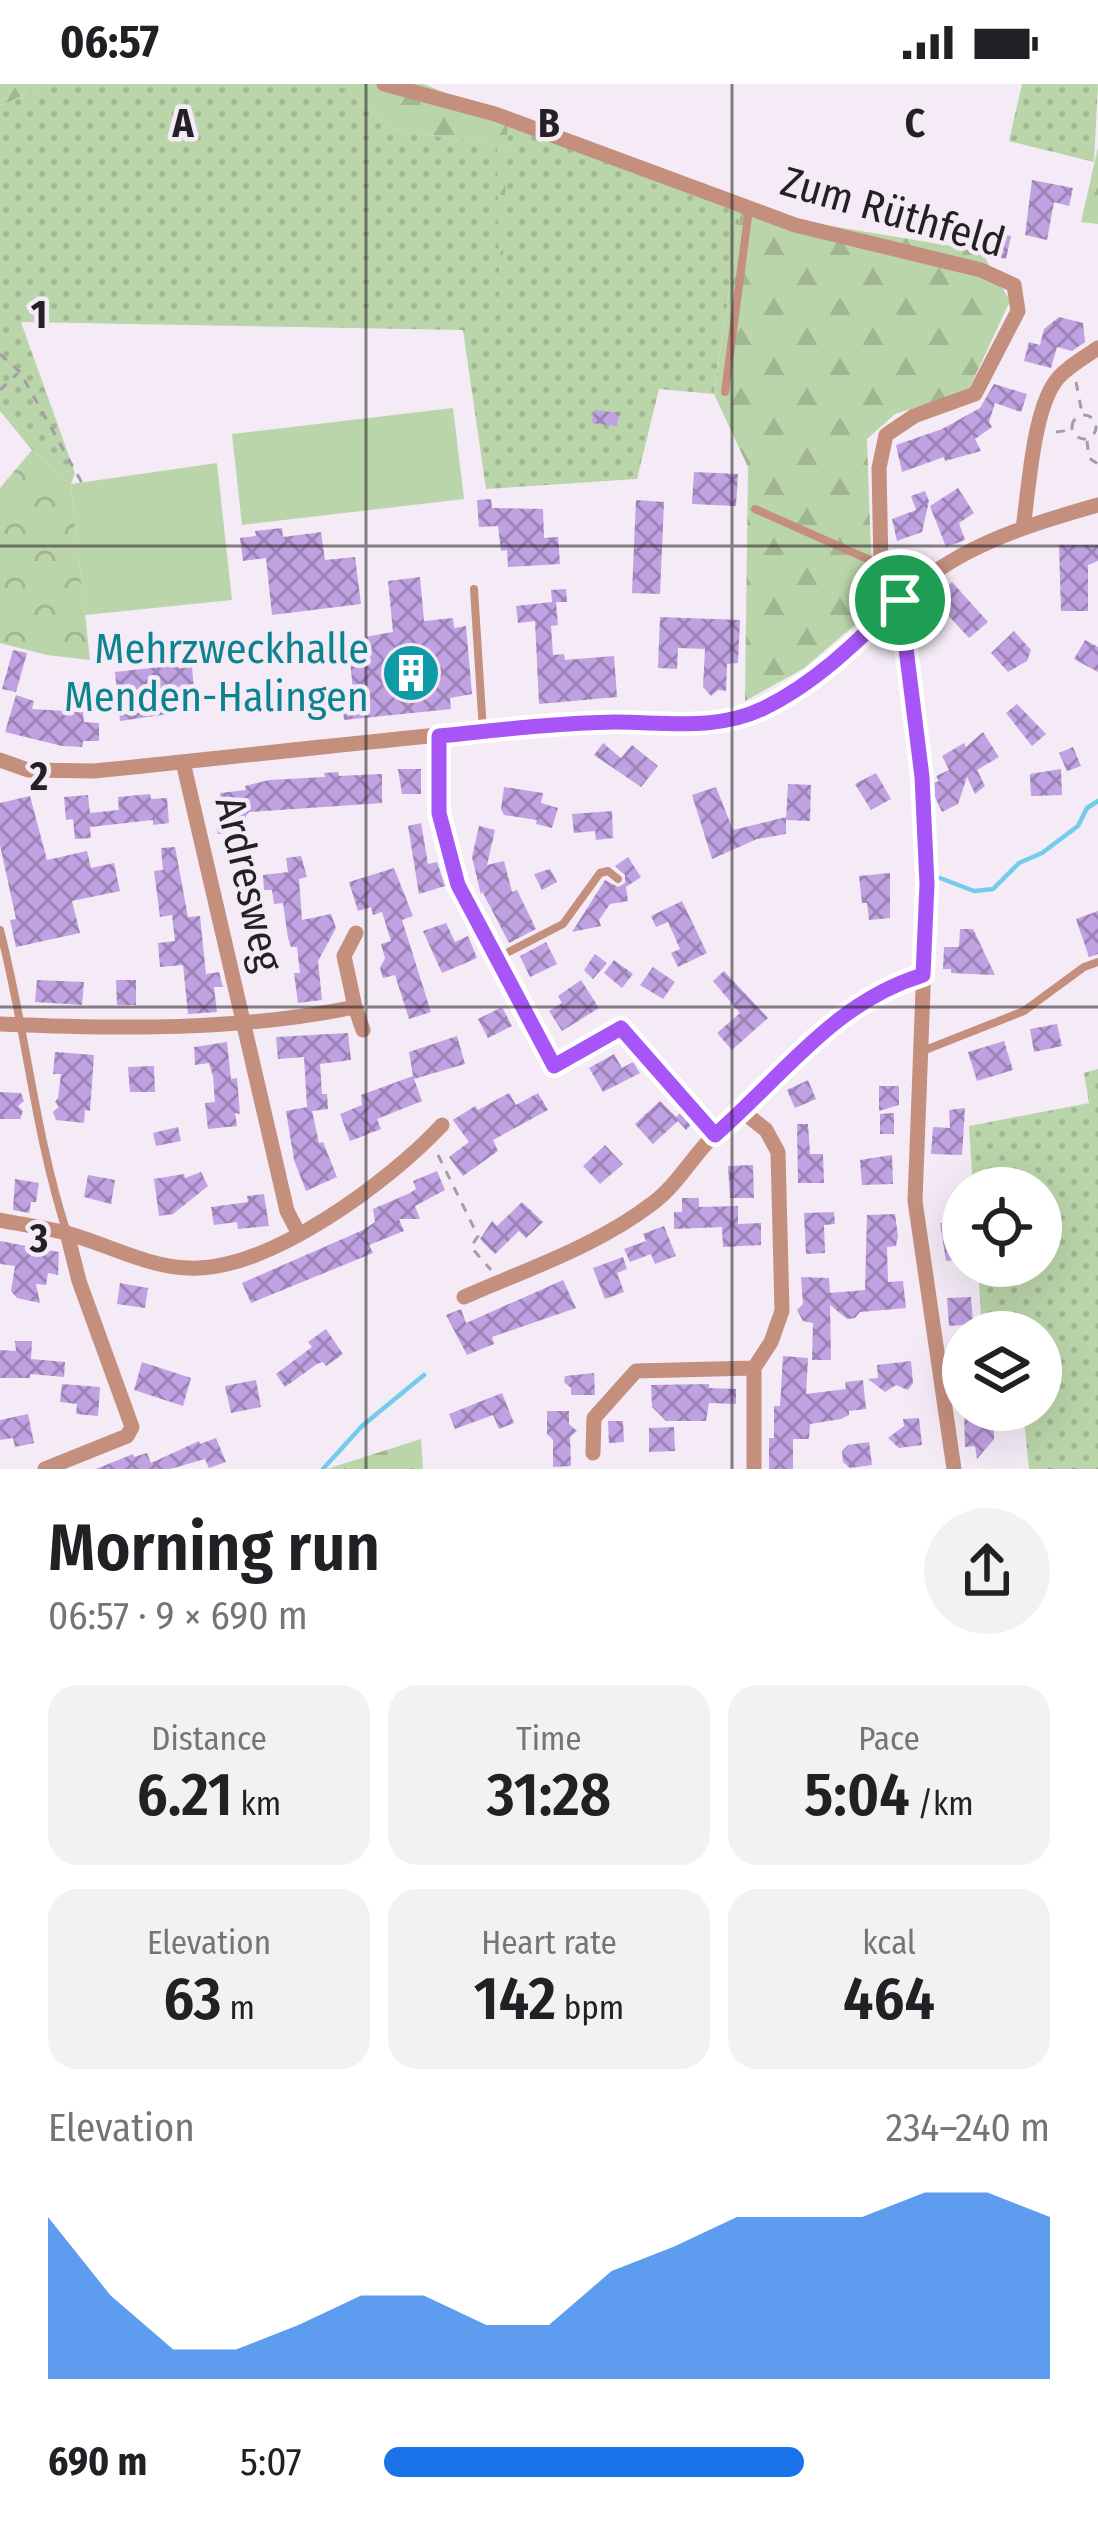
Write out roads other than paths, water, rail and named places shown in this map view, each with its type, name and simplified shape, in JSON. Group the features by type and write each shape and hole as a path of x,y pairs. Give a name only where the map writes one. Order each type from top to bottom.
{"street":[{"name":"Zum Rüthfeld","path":"384,84 494,114 795,225 981,270 1014,285 1018,311 975,394 914,416 886,435 879,468 881,565 900,600"},
{"path":"1023,528 1050,388 1098,348"},
{"path":"0,760 28,770 60,773 550,725 718,722 759,711 793,692 949,564 1023,528 1098,505"},
{"path":"900,600 922,777 927,884 915,1201 954,1469"},
{"path":"439,736 437,775 444,839 458,885 554,1066 621,1028 664,1080"},
{"name":"Ardresweg","path":"183,763 287,1211 299,1234"},
{"name":"Ardresweg","path":"356,933 344,956 363,1030"},
{"path":"464,1297 609,1234 658,1200 790,1059 843,1013 895,983 923,975"},
{"name":"Ardresweg","path":"245,1022 302,1018 356,1007"},
{"path":"9,1024 158,1030 245,1022"},
{"path":"742,1111 766,1130 778,1153 782,1311 771,1342 754,1368 754,1469"},
{"path":"0,1220 67,1233 160,1264 190,1268 235,1260 299,1234 394,1170 442,1125"},
{"path":"45,1469 127,1436 132,1427 79,1281 67,1233"},
{"path":"593,1453 594,1418 636,1371 754,1368"}],"lane":[{"path":"724,392 749,208"},
{"path":"754,509 881,565"},
{"path":"475,589 483,731"},
{"path":"495,959 562,924 600,873 608,871 618,879"},
{"path":"0,930 14,983 9,1024 67,1233"},
{"path":"920,1052 1024,1011 1098,962"}],"waterway":[{"path":"940,878 974,891 993,889 1019,863 1042,853 1078,826 1087,808 1098,801"},
{"path":"323,1469 362,1426 424,1375"}],"place":[{"name":"Mehrzweckhalle Menden-Halingen","path":"411,673"}]}
